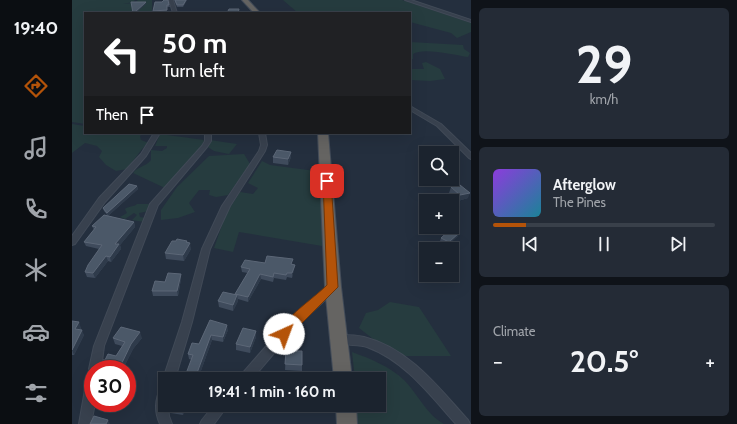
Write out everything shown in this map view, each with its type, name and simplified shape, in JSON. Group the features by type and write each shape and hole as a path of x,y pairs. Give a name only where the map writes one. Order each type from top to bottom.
{"highway":[{"path":"245,0 256,12"},
{"path":"323,134 333,287 342,372"},
{"path":"346,412 347,424"}],"street":[{"path":"171,0 175,12"},
{"path":"407,0 471,20"},
{"path":"411,109 439,124 471,157"},
{"path":"72,242 102,200 144,155 156,134"},
{"path":"97,360 99,346 154,204 204,147 208,141 208,134"},
{"path":"171,372 187,322 206,249 226,206 262,151 264,145 262,134"},
{"path":"251,372 294,322 333,287"},
{"path":"340,339 367,342 384,350 410,367 464,424"},
{"path":"85,424 87,412"},
{"path":"161,412 166,424"},
{"path":"206,424 216,412"}],"green space":[{"path":"72,0 135,0 133,2 123,4 134,3 138,0 152,0 152,12 84,12 84,124 72,122"},
{"path":"283,0 402,0 471,23 471,32 457,38 451,33 411,22 411,12 297,12"},
{"path":"411,42 463,45 464,49 470,53 468,57 424,51 413,54 413,59 411,59"},
{"path":"426,62 440,69 445,79 430,81 411,80 411,69 424,69 422,63"},
{"path":"72,124 84,126 84,134 142,134 140,136 141,140 149,143 142,149 127,169 116,171 106,165 99,157 102,151 97,146 85,143 72,153"},
{"path":"160,134 204,140 201,149 165,188 133,173 151,160 151,150 162,151 167,148 167,146 155,146"},
{"path":"210,140 237,144 229,154 214,151 206,146 210,144"},
{"path":"244,154 250,164 228,195 216,197 209,195 210,190 199,190 189,203 195,212 178,218 161,220 161,210 177,187 209,156"},
{"path":"262,161 270,165 323,172 327,241 322,246 239,232 233,252 214,248 226,214 240,192 253,194 258,188 248,183"},
{"path":"137,204 152,204 149,211 139,213 140,217 145,218 144,222 132,220 137,215 134,213 125,219 120,217 127,213 125,209"},
{"path":"390,302 419,307 451,356 404,356 377,342 359,328 366,313 378,310"},
{"path":"352,352 380,363 404,380 432,415 444,424 355,424 356,412 386,412 386,372 354,372"}],"building":[{"path":"164,0 168,0 169,5 167,5 167,10 153,11 155,2 162,2"},
{"path":"175,0 186,0 183,5 177,5"},
{"path":"131,2 146,2 135,12 133,12"},
{"path":"229,9 239,9 238,12 228,12"},
{"path":"277,150 291,152 288,159 273,157"},
{"path":"129,184 137,186 107,213 103,208"},
{"path":"459,185 470,193 460,195 451,187"},
{"path":"104,215 134,222 115,244 119,244 110,257 106,256 93,273 85,272 102,245 84,242 96,227 92,226"},
{"path":"445,234 458,234 449,242 441,238"},
{"path":"177,239 190,243 183,255 165,253 172,241 176,241"},
{"path":"267,256 293,259 291,264 295,265 292,273 287,273 286,275 274,273 273,277 260,274 248,297 235,294 250,269 241,267 245,260 265,263"},
{"path":"168,273 181,274 177,291 152,291 155,281 165,282"},
{"path":"223,292 237,295 233,305 218,301"},
{"path":"210,320 227,325 223,337 211,335 197,372 187,372 193,355 188,354 192,343 199,344"},
{"path":"72,321 79,322 75,329 82,330 72,350"},
{"path":"121,327 140,332 131,344 123,360 105,360 108,354 116,356 125,342 113,338"},
{"path":"243,328 256,331 250,347 236,344"},
{"path":"286,351 302,351 302,365 285,364"},
{"path":"94,416 108,420 106,424 90,424"}],"route":[{"path":"284,334 294,322 333,287 327,181"}]}
